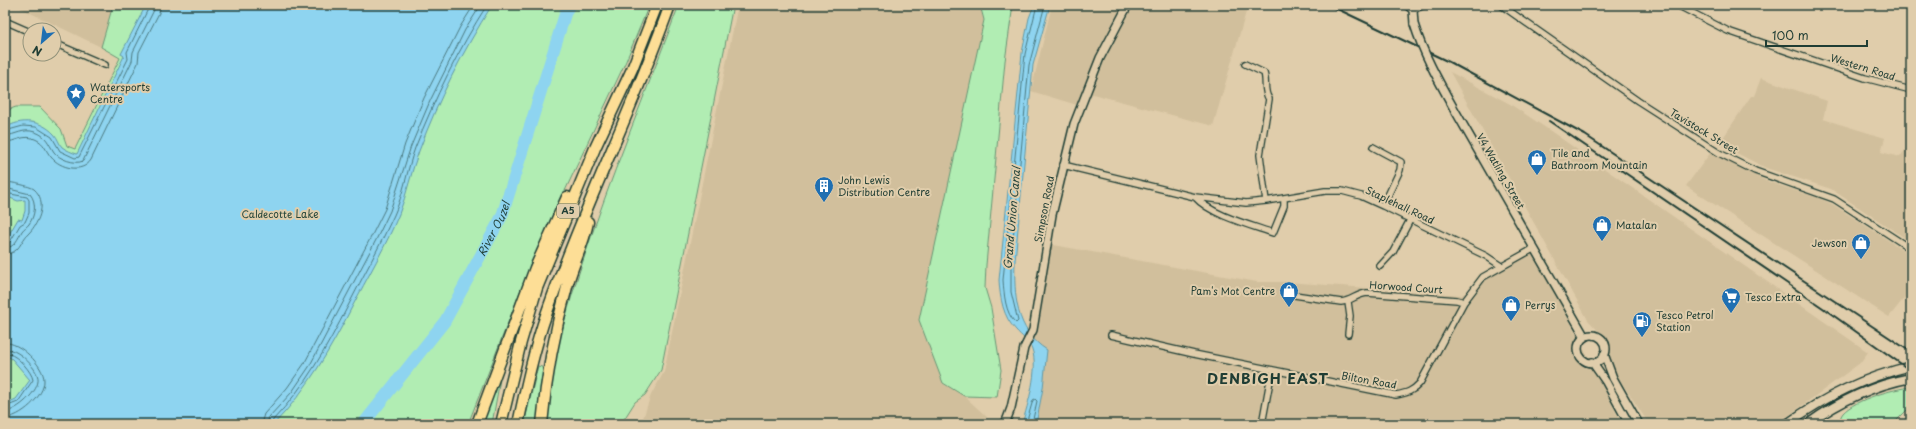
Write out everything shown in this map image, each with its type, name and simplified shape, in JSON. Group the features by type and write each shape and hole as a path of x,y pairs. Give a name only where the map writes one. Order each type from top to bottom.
{"highway":[{"name":"A5","path":"501,424 521,342 537,288 595,148 632,69 657,5"},
{"name":"A5","path":"518,424 534,353 546,313 591,198 618,138 670,5"},
{"path":"477,424 534,268 572,188 595,148"},
{"path":"542,424 548,370 557,326 568,282 588,224 591,198"}],"main road":[{"path":"1787,424 1806,410 1841,390 1868,378 1911,366"},
{"path":"1808,424 1846,401 1882,385 1911,378"}],"street":[{"name":"Simpson Road","path":"1005,424 1011,408 1024,348 1033,330 1052,216 1063,165 1086,92 1106,45 1128,5"},
{"path":"1410,7 1424,5"},
{"name":"Tavistock Street","path":"1501,5 1632,97 1719,153 1756,171 1834,199 1911,249"},
{"name":"Western Road","path":"1677,5 1728,31 1760,43 1865,78 1911,90"},
{"name":"V4 Watling Street","path":"1410,7 1418,39 1433,70 1533,249 1585,337"},
{"path":"5,21 22,28"},
{"path":"62,47 105,66"},
{"path":"1245,64 1264,73 1266,78 1265,94 1269,99 1260,155 1266,201"},
{"path":"1373,147 1401,162 1400,170 1383,206"},
{"name":"Staplehall Road","path":"1063,165 1195,197 1246,203 1325,191 1342,191 1361,196 1383,206 1486,256 1501,266"},
{"name":"Staplehall Road","path":"1195,197 1201,204 1234,219 1272,233 1284,206 1284,198"},
{"path":"1380,266 1393,252 1410,220"},
{"name":"Bilton Road","path":"1111,335 1396,395 1406,393 1414,389 1420,383 1464,302 1482,278 1533,249"},
{"name":"Horwood Court","path":"1348,302 1360,294 1367,293 1457,300 1464,302"},
{"path":"1288,294 1348,302 1350,316 1348,334"},
{"path":"1593,335 1601,339 1606,346 1604,354 1599,360 1592,362 1584,360 1579,352 1579,344 1585,337 1593,335"},
{"path":"1604,354 1613,378 1639,424"},
{"path":"1592,362 1606,382 1629,424"},
{"path":"1262,424 1272,370"}],"shaded area":[{"path":"14,5 113,5 101,47 62,28 62,22 49,22"},
{"path":"738,5 980,5 984,20 943,383 964,396 987,417 982,424 641,424 651,395 664,372"},
{"path":"1052,5 1248,5 1213,126 1093,94 1077,105 1031,91"},
{"path":"1450,72 1510,104 1549,130 1868,352 1860,363 1777,424 1649,424 1610,365 1606,339 1588,320"},
{"path":"1761,78 1827,101 1823,119 1885,138 1881,152 1900,157 1911,142 1911,242 1831,189 1766,168 1719,144 1751,96 1754,96"},
{"path":"1711,152 1766,181 1819,198 1832,204 1911,255 1910,295 1905,297 1889,317 1686,186"},
{"path":"1048,244 1257,282 1287,282 1462,295 1533,249 1622,424 1036,424 1039,344 1032,337"}],"green space":[{"name":"Caldecotte Lake","path":"113,5 649,5 626,61 533,259 468,424 5,424 5,111 16,107 40,107 61,129 67,146 75,149 120,58 101,47"},
{"path":"679,5 733,5 661,370 645,395 635,402 621,424 548,424 554,365 574,289 603,203"},
{"path":"980,5 1013,5 1005,61 985,288 991,308 1001,370 997,397 964,396 943,383 919,320 984,20"},
{"path":"538,366 542,367 544,375 537,424 524,424"},
{"path":"502,368 492,424 481,424"},
{"path":"1911,387 1911,406 1893,424 1838,424 1843,413 1857,403 1885,392"}],"water":[{"name":"Caldecotte Lake","path":"146,5 492,5 461,58 434,113 416,159 399,214 376,262 335,339 317,369 297,397 274,424 5,424 5,404 16,399 30,380 12,359 9,357 5,361 5,241 18,219 22,220 25,211 25,200 18,201 5,196 5,128 24,122 37,123 49,129 57,137 62,147 77,154 124,56 121,54"},
{"name":"Grand Union Canal","path":"1034,5 1050,5 1033,65 1015,261 1015,286 1019,311 1028,332 1036,342 1047,350 1043,388 1036,424 1022,424 1032,386 1034,357 1029,344 1012,325 1005,313 1001,300 999,280 1022,53 1029,18"}],"waterway":[{"name":"River Ouzel","path":"363,424 445,321 502,216 566,11 570,5"}],"railway":[{"path":"1329,5 1449,62 1585,135 1911,352"},
{"path":"1549,121 1823,308 1911,371"}],"place":[{"name":"Watersports Centre","path":"76,110"},
{"name":"Tile and Bathroom Mountain","path":"1537,176"},
{"name":"John Lewis Distribution Centre","path":"824,203"},
{"name":"Matalan","path":"1602,242"},
{"name":"Jewson","path":"1861,260"},
{"name":"Pam's Mot Centre","path":"1289,308"},
{"name":"Tesco Extra","path":"1731,314"},
{"name":"Perrys","path":"1511,322"},
{"name":"Tesco Petrol Station","path":"1642,338"}],"district":[{"name":"DENBIGH EAST","path":"1268,379"}]}
